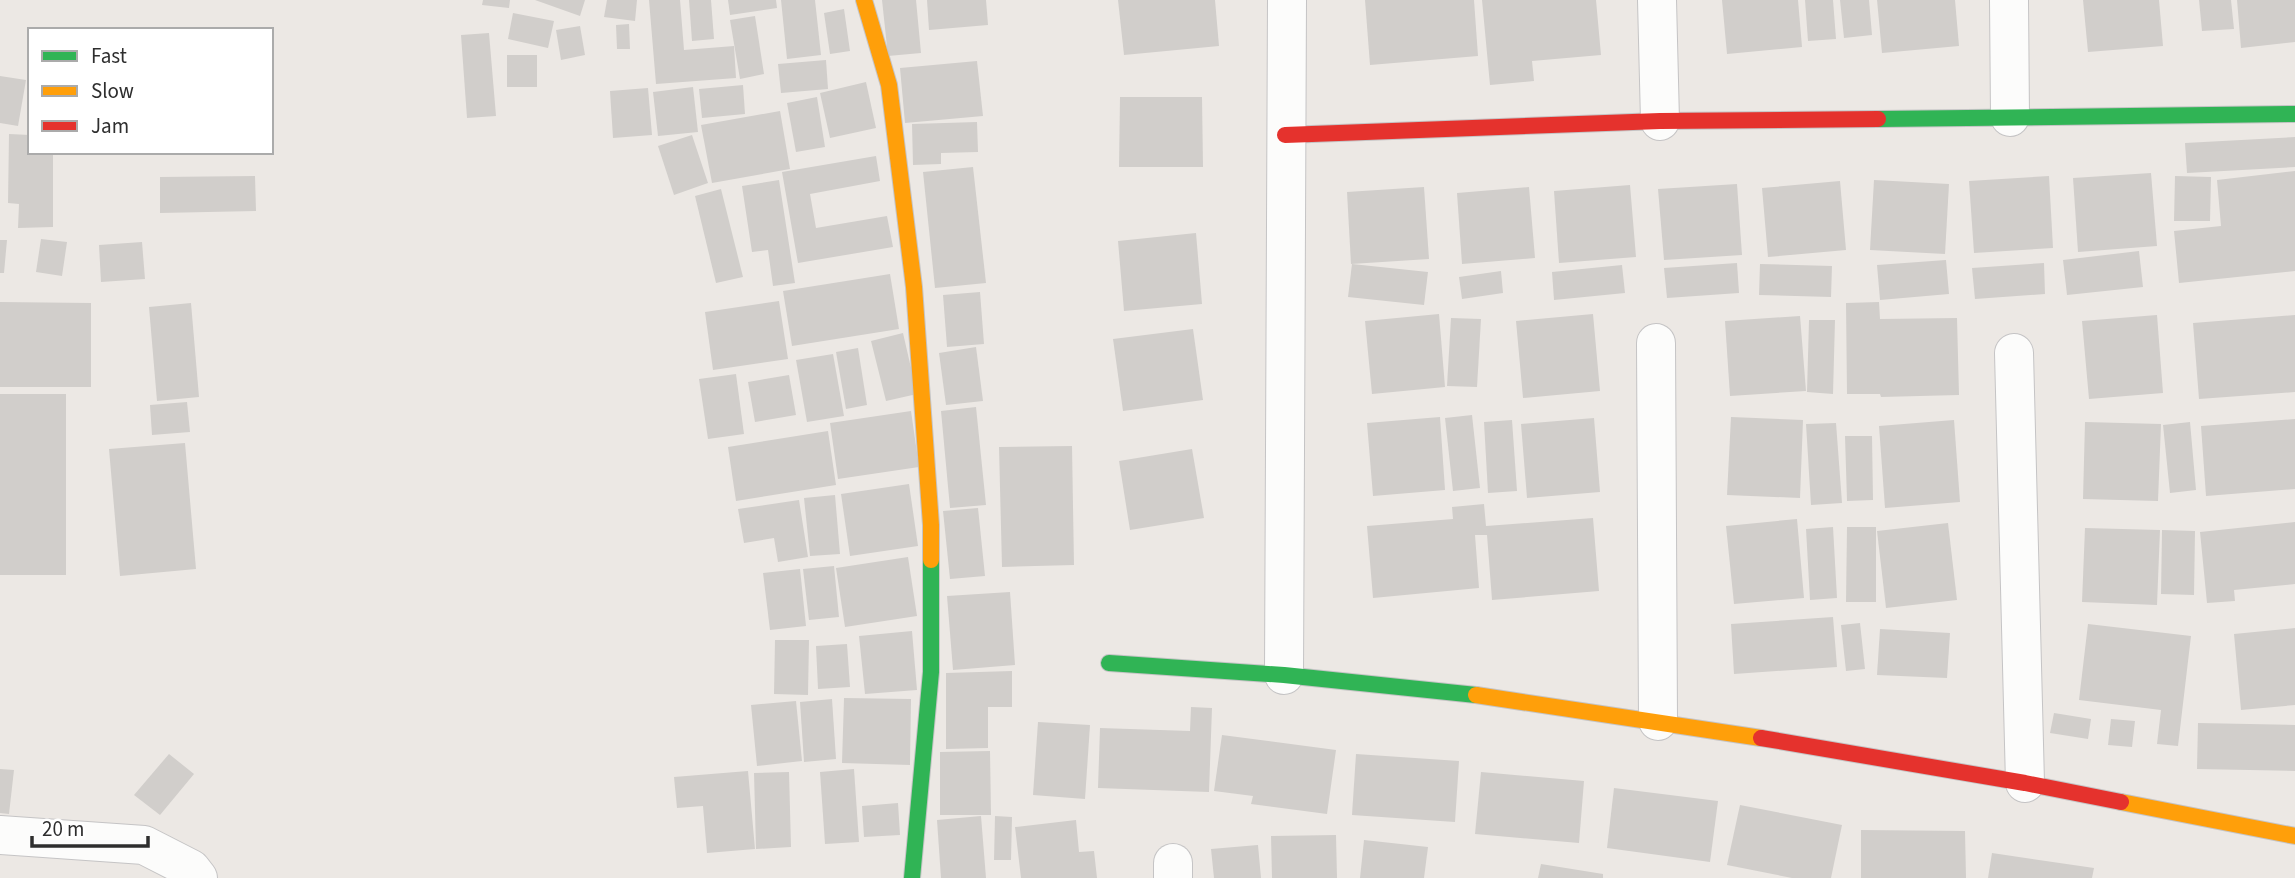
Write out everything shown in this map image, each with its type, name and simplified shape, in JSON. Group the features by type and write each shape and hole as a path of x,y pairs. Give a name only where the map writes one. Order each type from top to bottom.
{"street":[{"path":"864,0 891,99 914,286 931,525 931,672 912,878"},
{"path":"1283,675 1287,0"},
{"path":"1657,0 1660,121"},
{"path":"2010,0 2010,117"},
{"path":"1285,135 1660,121 2295,114"},
{"path":"1656,343 1658,720"},
{"path":"2014,353 2025,783"},
{"path":"1109,663 1283,675 1451,691 1658,720 2025,783 2295,836"},
{"path":"0,835 144,845 191,869 198,878"}],"building":[{"path":"483,0 510,0 509,8 482,5"},
{"path":"535,0 585,0 580,16"},
{"path":"607,0 637,0 635,21 604,17"},
{"path":"649,0 680,0 684,50 734,46 736,78 656,84"},
{"path":"689,0 711,0 714,39 692,41"},
{"path":"728,0 776,0 777,8 730,15"},
{"path":"781,0 815,0 821,55 787,59"},
{"path":"882,0 916,0 921,53 888,56"},
{"path":"927,0 986,0 988,25 929,30"},
{"path":"1118,0 1215,0 1219,46 1124,55"},
{"path":"1365,0 1474,0 1478,56 1370,65"},
{"path":"1482,0 1596,0 1601,55 1532,61 1534,81 1490,85"},
{"path":"1722,0 1798,0 1802,47 1727,54"},
{"path":"1805,0 1833,0 1836,39 1808,41"},
{"path":"1840,0 1869,0 1872,35 1844,38"},
{"path":"1877,0 1955,0 1959,46 1882,53"},
{"path":"2083,0 2159,0 2163,46 2088,52"},
{"path":"2199,0 2231,0 2234,29 2202,31"},
{"path":"2237,0 2295,0 2295,42 2241,48"},
{"path":"844,9 850,51 830,54 824,13"},
{"path":"513,13 554,21 548,48 508,39"},
{"path":"755,16 764,74 740,79 730,20"},
{"path":"629,24 630,49 617,49 616,25"},
{"path":"580,26 585,55 561,60 556,30"},
{"path":"489,33 496,116 467,118 461,35"},
{"path":"507,55 537,55 537,87 507,87"},
{"path":"826,60 828,89 781,93 778,64"},
{"path":"977,61 983,116 905,123 900,68"},
{"path":"0,76 26,80 18,126 0,123"},
{"path":"866,82 876,128 830,138 820,93"},
{"path":"743,85 745,114 702,118 699,89"},
{"path":"693,87 698,132 658,136 653,92"},
{"path":"648,88 652,135 613,138 610,91"},
{"path":"817,97 825,147 796,152 787,103"},
{"path":"1120,97 1202,97 1203,167 1119,167"},
{"path":"780,111 790,169 712,183 701,125"},
{"path":"977,122 978,152 941,153 941,164 913,165 912,124"},
{"path":"9,134 28,135 28,154 53,154 53,227 18,228 19,204 8,203"},
{"path":"692,135 708,183 674,195 658,146"},
{"path":"2295,137 2295,167 2187,173 2185,143"},
{"path":"876,156 880,181 810,194 816,228 887,216 893,247 798,263 782,172"},
{"path":"973,167 986,283 935,288 923,172"},
{"path":"2295,171 2295,271 2179,283 2174,231 2221,226 2217,180"},
{"path":"2151,173 2157,246 2078,252 2073,178"},
{"path":"255,176 256,211 160,213 160,177"},
{"path":"2049,176 2053,248 1974,253 1969,181"},
{"path":"2175,176 2211,177 2210,221 2174,221"},
{"path":"779,180 795,283 773,286 768,250 752,252 742,186"},
{"path":"1874,180 1949,184 1945,254 1870,250"},
{"path":"1840,181 1846,250 1768,257 1762,188"},
{"path":"1737,184 1742,255 1664,260 1658,189"},
{"path":"1630,185 1636,257 1559,263 1554,191"},
{"path":"1424,187 1429,259 1351,264 1347,192"},
{"path":"1529,187 1535,258 1462,264 1457,193"},
{"path":"721,189 743,277 716,283 695,196"},
{"path":"1196,233 1202,304 1124,311 1118,241"},
{"path":"41,239 67,242 62,276 36,272"},
{"path":"0,240 7,240 4,273 0,273"},
{"path":"142,242 145,279 101,282 99,245"},
{"path":"2139,251 2143,287 2067,295 2063,260"},
{"path":"1946,260 1949,294 1880,300 1877,265"},
{"path":"1737,263 1739,293 1667,298 1664,268"},
{"path":"2044,263 2045,294 1975,299 1972,268"},
{"path":"1352,264 1428,272 1424,305 1348,297"},
{"path":"1760,264 1832,266 1831,297 1759,295"},
{"path":"1622,265 1625,293 1554,300 1552,272"},
{"path":"1501,271 1503,293 1462,299 1459,277"},
{"path":"890,274 899,329 792,346 783,291"},
{"path":"980,292 984,344 947,347 943,295"},
{"path":"779,301 788,359 713,370 705,312"},
{"path":"0,302 91,303 91,387 0,387"},
{"path":"1879,302 1880,319 1957,318 1959,395 1881,397 1880,394 1847,394 1846,303"},
{"path":"191,303 199,397 157,401 149,307"},
{"path":"1439,314 1445,387 1372,394 1365,321"},
{"path":"1593,314 1600,391 1523,398 1516,321"},
{"path":"2157,315 2163,393 2089,399 2082,321"},
{"path":"2295,315 2295,392 2199,399 2193,323"},
{"path":"1800,316 1806,391 1730,396 1725,321"},
{"path":"1451,318 1481,319 1477,387 1447,386"},
{"path":"1809,320 1835,320 1833,394 1807,392"},
{"path":"1193,329 1203,400 1123,411 1113,339"},
{"path":"903,333 917,394 886,401 871,341"},
{"path":"976,347 983,401 946,405 939,353"},
{"path":"858,348 867,405 846,409 836,352"},
{"path":"833,354 844,416 807,422 796,360"},
{"path":"736,374 744,434 708,439 699,379"},
{"path":"789,375 796,415 755,422 748,382"},
{"path":"0,394 66,394 66,575 0,575"},
{"path":"187,402 190,432 152,435 150,405"},
{"path":"976,407 986,505 950,508 941,411"},
{"path":"911,411 919,467 838,479 830,423"},
{"path":"1472,415 1480,488 1453,491 1445,418"},
{"path":"1440,417 1445,490 1373,496 1367,423"},
{"path":"1731,417 1803,420 1800,498 1727,495"},
{"path":"1594,418 1600,492 1527,498 1521,424"},
{"path":"2295,419 2295,489 2206,496 2201,426"},
{"path":"1512,420 1517,491 1488,493 1484,422"},
{"path":"1954,420 1960,502 1885,508 1879,426"},
{"path":"2085,422 2161,424 2158,501 2083,499"},
{"path":"2190,422 2196,490 2170,493 2163,425"},
{"path":"1836,423 1842,503 1811,505 1806,424"},
{"path":"828,431 836,485 736,501 728,447"},
{"path":"1845,436 1872,436 1873,500 1847,501"},
{"path":"185,443 196,569 120,576 109,449"},
{"path":"1072,446 1074,565 1002,567 999,447"},
{"path":"1192,449 1204,518 1130,530 1119,461"},
{"path":"909,484 918,546 850,556 841,494"},
{"path":"835,495 840,554 810,556 804,498"},
{"path":"799,500 808,557 778,562 774,538 744,543 738,509"},
{"path":"1484,504 1486,526 1593,518 1599,591 1492,600 1487,535 1475,535 1479,588 1373,598 1367,526 1453,519 1452,507"},
{"path":"978,508 985,576 950,579 943,511"},
{"path":"1797,519 1804,598 1734,604 1726,526"},
{"path":"2295,522 2295,584 2234,590 2235,601 2207,603 2200,532"},
{"path":"1948,523 1957,600 1886,608 1877,531"},
{"path":"1833,527 1837,598 1810,600 1806,529"},
{"path":"1847,527 1876,527 1876,602 1846,602"},
{"path":"2085,528 2160,530 2157,605 2082,602"},
{"path":"2162,530 2195,531 2194,595 2161,594"},
{"path":"908,557 917,616 845,627 836,568"},
{"path":"834,566 839,617 809,620 803,569"},
{"path":"800,569 806,626 770,630 763,573"},
{"path":"1010,592 1015,665 953,670 947,596"},
{"path":"1833,617 1837,667 1734,674 1731,624"},
{"path":"1860,623 1865,669 1846,671 1841,625"},
{"path":"2088,624 2191,636 2178,746 2157,744 2161,710 2079,700"},
{"path":"2295,628 2295,705 2241,710 2234,634"},
{"path":"1880,629 1950,633 1947,678 1877,675"},
{"path":"912,631 917,690 865,694 859,636"},
{"path":"775,640 809,640 808,695 774,694"},
{"path":"847,644 850,687 818,689 816,646"},
{"path":"1012,671 1012,707 988,707 988,748 946,749 946,673"},
{"path":"844,698 911,699 910,765 842,763"},
{"path":"832,699 836,759 804,762 800,702"},
{"path":"796,701 802,761 757,766 751,705"},
{"path":"1191,707 1212,708 1209,792 1098,788 1100,728 1190,731"},
{"path":"2054,713 2091,719 2088,739 2050,733"},
{"path":"2111,719 2135,721 2132,747 2108,745"},
{"path":"1038,722 1090,725 1085,799 1033,795"},
{"path":"2198,723 2295,725 2295,771 2197,769"},
{"path":"1222,735 1336,750 1327,814 1251,804 1253,796 1214,791"},
{"path":"990,751 991,815 940,815 940,752"},
{"path":"169,754 194,774 160,815 134,795"},
{"path":"1356,754 1459,761 1455,822 1352,815"},
{"path":"0,769 14,770 9,814 0,813"},
{"path":"854,769 859,842 825,844 820,772"},
{"path":"748,771 755,849 707,853 703,806 677,808 674,777"},
{"path":"789,772 791,847 756,849 754,773"},
{"path":"1481,772 1584,781 1579,843 1475,834"},
{"path":"1614,788 1718,801 1710,862 1607,848"},
{"path":"898,803 900,835 864,837 862,806"},
{"path":"1740,805 1842,825 1831,878 1792,878 1727,865"},
{"path":"981,816 986,878 941,878 937,820"},
{"path":"995,816 1012,817 1011,860 994,860"},
{"path":"1076,820 1079,852 1094,851 1097,878 1021,878 1015,827"},
{"path":"1861,830 1965,831 1966,878 1861,878"},
{"path":"1336,835 1337,878 1272,878 1271,836"},
{"path":"1364,840 1428,847 1424,878 1360,878"},
{"path":"1258,845 1261,878 1214,878 1211,849"},
{"path":"1992,853 2094,868 2092,878 1988,878"},
{"path":"1541,864 1603,874 1603,878 1538,878"}],"traffic: fast":[{"path":"1878,119 2295,114"},
{"path":"912,878 931,672 931,560"},
{"path":"1109,663 1284,675 1476,695"}],"traffic: slow":[{"path":"864,0 889,85 914,287 931,525 931,560"},
{"path":"1476,695 1761,738"},
{"path":"2121,802 2295,836"}],"traffic: jam":[{"path":"1285,135 1660,121 1878,119"},
{"path":"1761,738 2121,802"}]}
